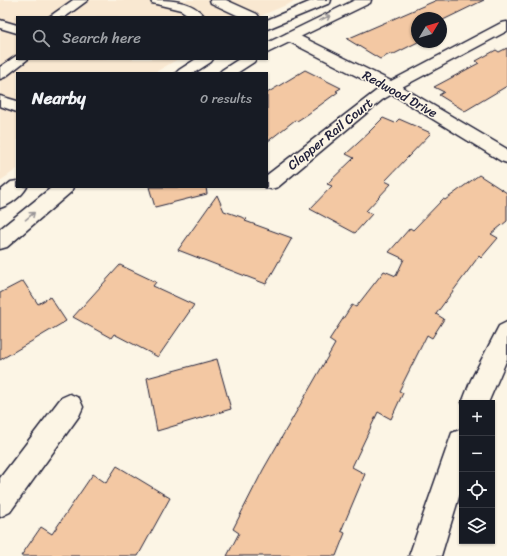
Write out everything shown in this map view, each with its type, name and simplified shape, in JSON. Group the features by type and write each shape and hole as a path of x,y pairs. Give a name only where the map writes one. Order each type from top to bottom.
{"street":[{"path":"58,16 82,0"},
{"path":"157,0 188,9 195,12 197,16"},
{"path":"216,0 250,16"},
{"path":"268,25 325,0"},
{"path":"268,48 364,0"},
{"path":"0,24 16,29"},
{"name":"Redwood Drive","path":"268,26 391,87 507,157"},
{"name":"Clapper Rail Court","path":"271,182 376,97 391,87 506,26"},
{"path":"0,74 20,60"},
{"path":"186,72 204,60"},
{"path":"229,72 247,60"},
{"path":"0,101 16,107"},
{"path":"0,201 17,188"},
{"path":"0,241 63,188"},
{"path":"476,400 507,333"},
{"path":"0,502 70,407"},
{"path":"425,556 459,451"}],"shaded area":[{"path":"0,0 298,0 260,16 16,16 16,60 176,60 156,72 16,72 16,170 0,181"}],"building":[{"path":"437,0 484,0 447,18 447,12 411,12 411,46 380,59 347,39"},
{"path":"507,48 507,86 465,111 439,95 444,92 434,87 479,63 476,61 496,50 499,52"},
{"path":"305,70 341,88 336,91 338,92 308,114 297,121 295,120 268,141 268,92"},
{"path":"383,118 395,123 399,119 431,133 385,181 391,184 366,211 372,214 355,233 310,209 332,186 327,184 354,158 346,154"},
{"path":"479,175 507,193 507,221 491,234 498,238 481,258 479,256 436,314 444,319 432,338 427,335 399,391 403,393 391,419 378,412 352,467 365,474 341,531 345,533 336,556 227,556 239,533 233,529 263,470 335,344 329,340 352,305 356,307 384,271 396,276 404,259 389,252 410,228 413,230 443,199 445,200"},
{"path":"149,188 206,188 207,194 155,207"},
{"path":"217,195 224,211 247,219 245,221 292,238 266,284 178,250"},
{"path":"120,265 156,282 153,286 194,305 158,357 114,334 111,338 73,317"},
{"path":"23,281 38,304 50,297 66,321 0,360 0,293"},
{"path":"217,359 231,409 157,431 147,378"},
{"path":"117,466 170,498 138,556 21,556 41,527 52,534 93,474 106,483"}]}
